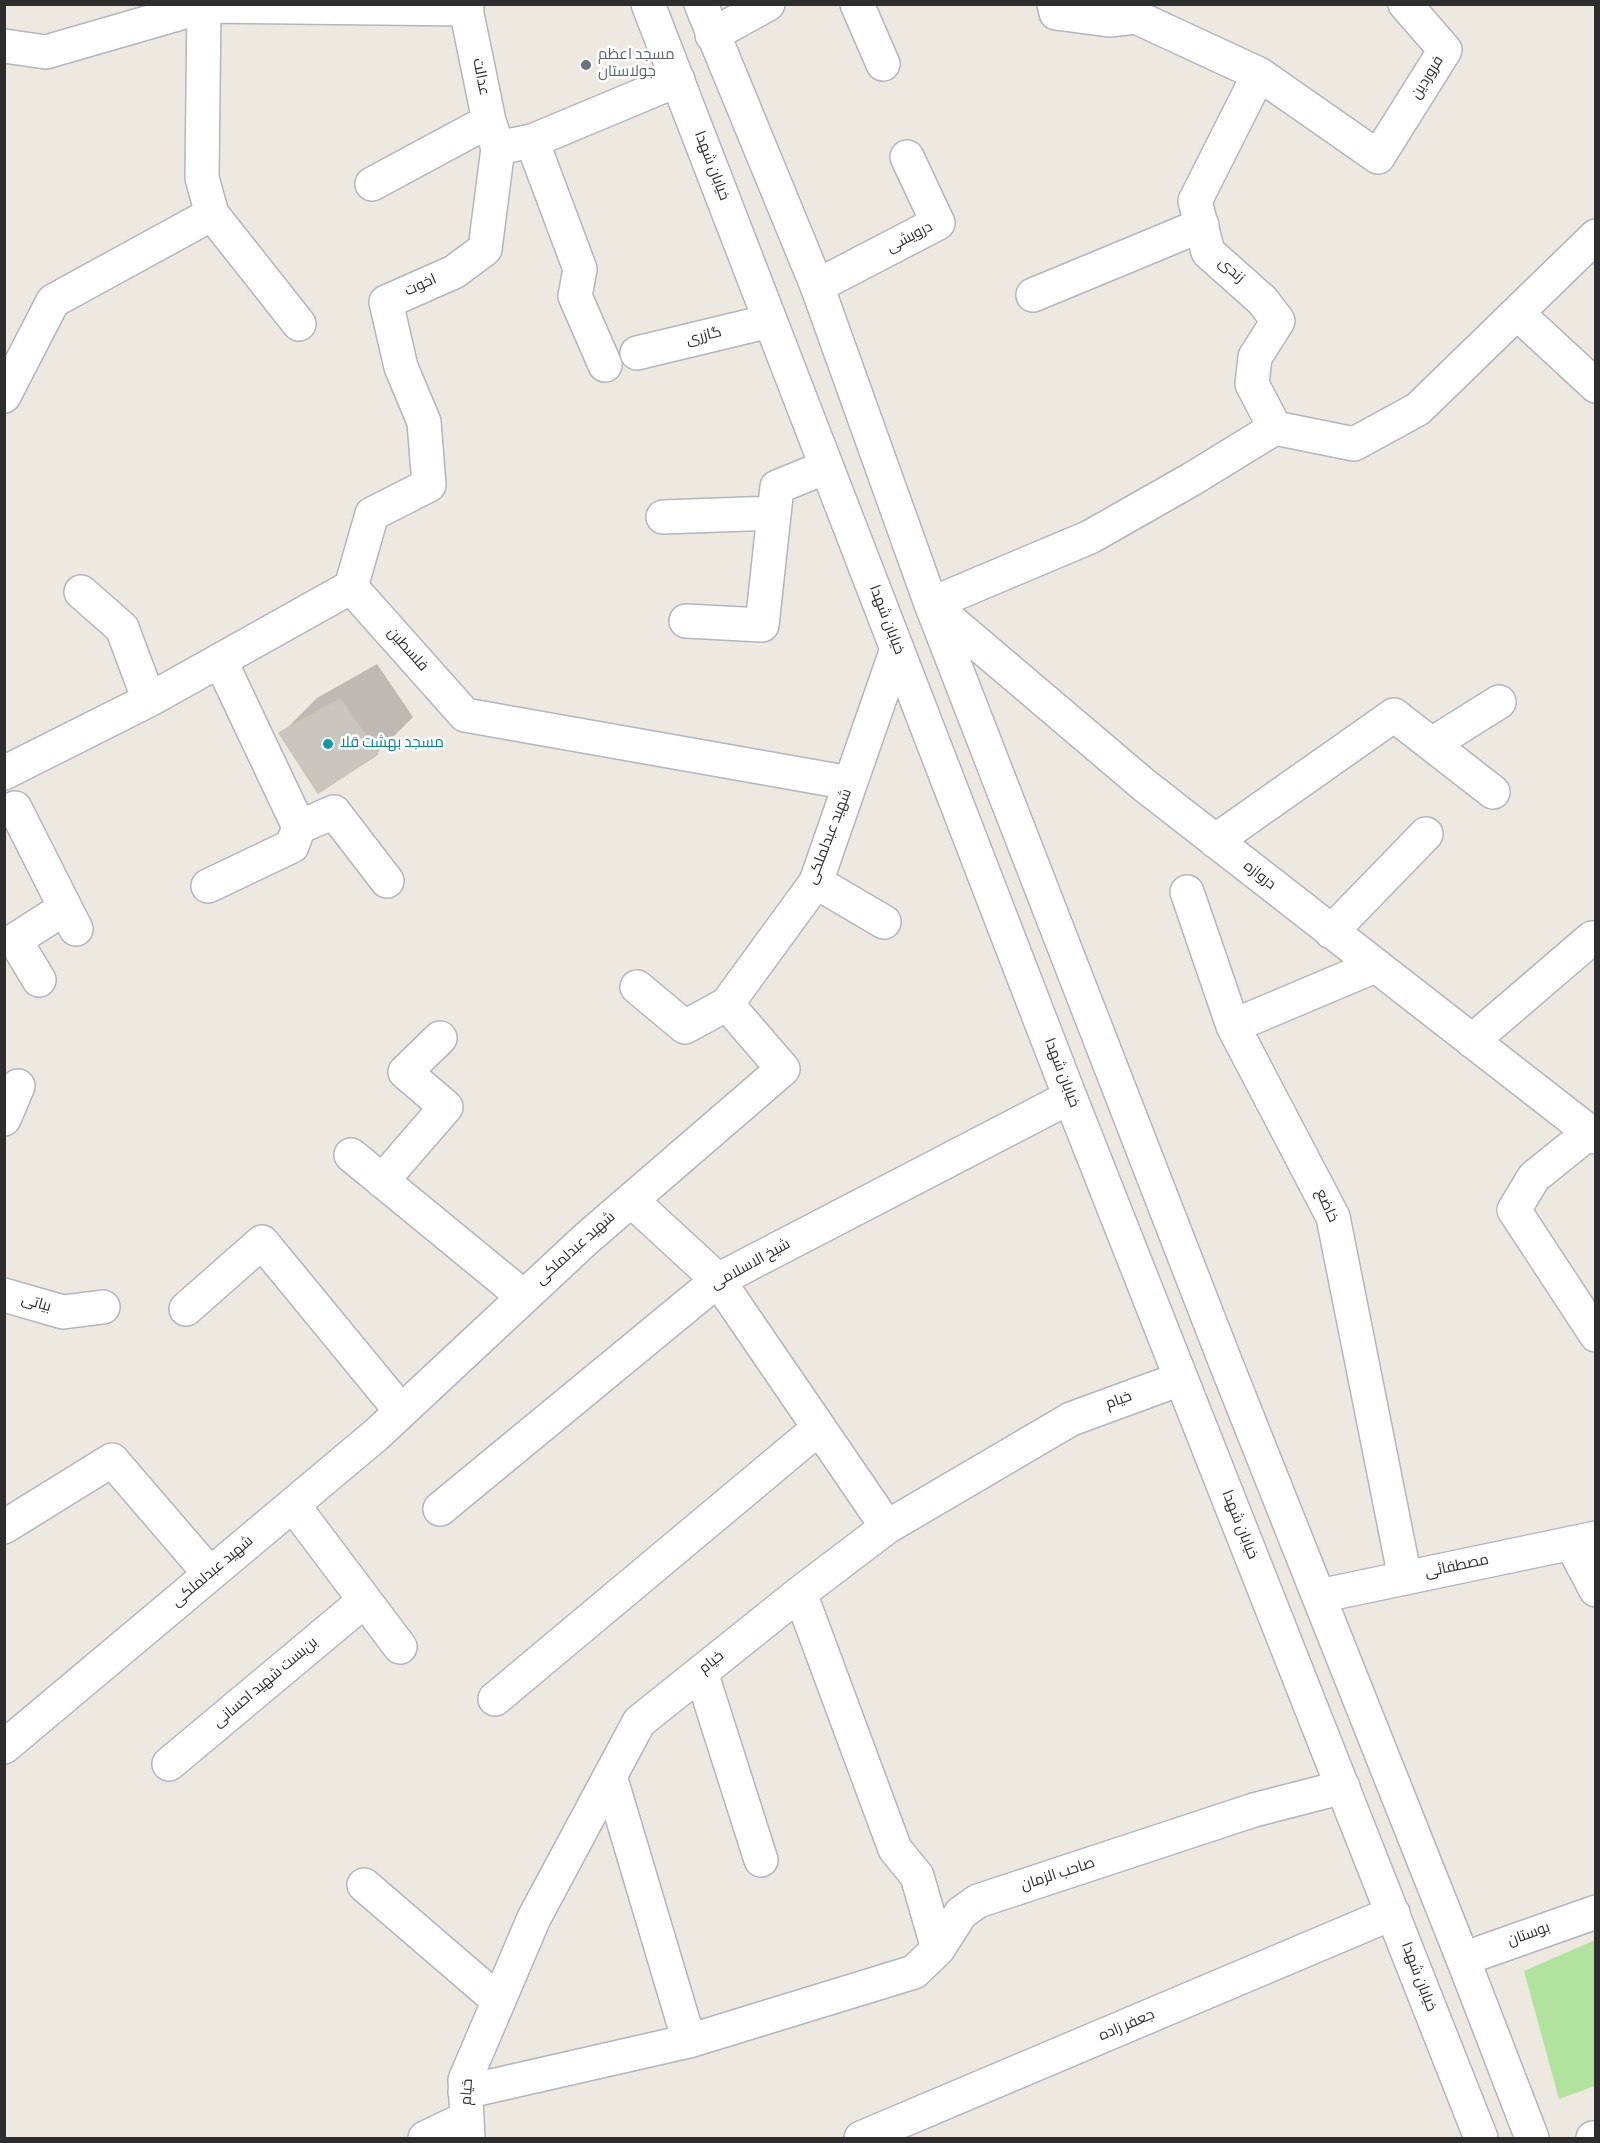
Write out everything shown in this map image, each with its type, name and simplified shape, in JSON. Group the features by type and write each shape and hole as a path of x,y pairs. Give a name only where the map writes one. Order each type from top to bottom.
{"street":[{"name":"خیابان شهدا","path":"648,4 1180,1379 1481,2139"},
{"path":"701,4 817,286 931,604 1225,1361 1463,1959 1532,2139"},
{"path":"712,35 768,4"},
{"path":"857,4 883,64"},
{"path":"1054,4 1056,13 1109,21 1137,17 1259,74"},
{"name":"فروردین","path":"1259,74 1378,157 1445,50 1405,4"},
{"path":"205,5 202,178 212,214 299,324"},
{"path":"4,46 46,52 205,5 466,7"},
{"name":"عدالت","path":"466,7 494,135"},
{"name":"زندی","path":"1259,74 1195,201 1209,252 1263,301 1278,321 1255,357 1252,384 1275,428"},
{"path":"372,184 494,135 532,141 678,80"},
{"name":"اخوت","path":"351,587 372,514 429,485 424,422 401,367 386,302 454,272 485,249 494,135"},
{"path":"532,141 580,269 575,296 605,365"},
{"name":"درویشی","path":"817,286 938,223 907,157"},
{"path":"4,396 53,301 212,214"},
{"path":"1033,295 1202,225"},
{"path":"931,604 1090,537 1192,479 1275,428 1354,444 1418,409 1596,236"},
{"path":"1517,313 1596,386"},
{"name":"گازری","path":"637,353 770,321"},
{"path":"686,621 762,625 777,487 826,466"},
{"path":"663,517 774,513"},
{"path":"4,773 149,700 351,587"},
{"name":"فلسطین","path":"351,587 465,715 850,783"},
{"path":"81,592 122,628 149,700"},
{"name":"دروازه","path":"931,604 1144,786 1593,1135"},
{"name":"شهید عبدلملکی","path":"4,1747 293,1505 401,1411 631,1200 783,1069 727,1004 816,882 897,649"},
{"path":"208,886 292,846 299,827 220,660"},
{"path":"1432,744 1499,702"},
{"path":"1215,841 1394,715 1493,792"},
{"path":"8,801 71,919 15,940 39,980"},
{"path":"299,827 334,812 387,880"},
{"path":"1331,932 1426,834"},
{"path":"816,882 884,922"},
{"name":"خاضع","path":"1187,892 1233,1026 1333,1216 1405,1578"},
{"path":"1472,1041 1592,938"},
{"path":"1233,1026 1375,966"},
{"path":"637,987 685,1027 727,1004"},
{"path":"382,1181 446,1107 405,1072 440,1038"},
{"path":"4,1119 18,1086"},
{"name":"شیخ الاسلامی","path":"440,1509 718,1280 1070,1097"},
{"path":"1593,1135 1534,1177 1514,1210 1596,1335"},
{"path":"351,1155 524,1297"},
{"path":"631,1200 718,1280 887,1527"},
{"path":"186,1309 262,1242 401,1411"},
{"name":"بیاتی","path":"4,1295 63,1312 103,1307"},
{"name":"خیام","path":"467,2116 465,2080 534,1918 639,1722 800,1593 887,1527 1071,1419 1180,1379"},
{"path":"495,1699 819,1428"},
{"path":"4,1527 112,1460 210,1574"},
{"path":"293,1505 400,1647"},
{"path":"1583,1540 1596,1590"},
{"name":"مصطفائی","path":"1319,1596 1583,1540"},
{"path":"800,1593 895,1849 917,1876 938,1949"},
{"name":"بن‌بست شهید احسانی","path":"169,1764 364,1601"},
{"path":"700,1672 761,1860"},
{"path":"610,1776 688,2041"},
{"name":"صاحب الزمان","path":"425,2139 467,2116 688,2041 914,1972 938,1949 961,1913 978,1901 1254,1810 1343,1787"},
{"path":"364,1885 499,2001"},
{"name":"بوستان","path":"1463,1959 1596,1912"},
{"name":"جعفر زاده","path":"861,2139 1393,1913"}],"green space":[{"path":"1595,1940 1595,2086 1559,2099 1524,1971"}],"building":[{"name":"مسجد بهشت قلا","path":"340,699 378,754 318,793 279,733"}],"place":[{"name":"مسجد اعظم جولاستان","path":"586,65"},
{"name":"مسجد بهشت قلا","path":"328,744"}]}
